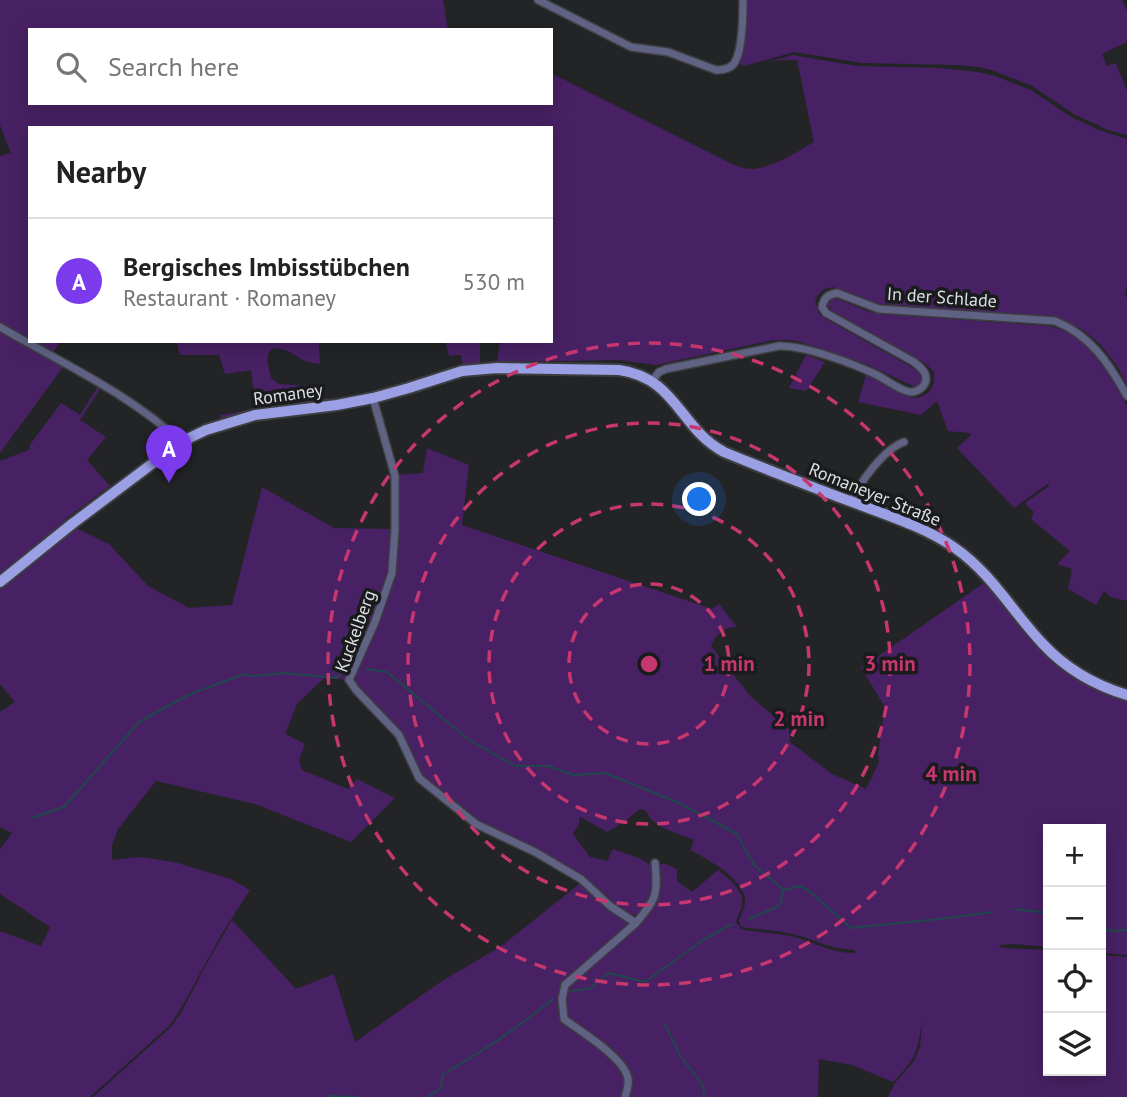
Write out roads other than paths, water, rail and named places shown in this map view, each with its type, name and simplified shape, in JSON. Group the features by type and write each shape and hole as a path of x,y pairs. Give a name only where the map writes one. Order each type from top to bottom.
{"main road":[{"name":"Romaney","path":"0,582 181,442 206,430 255,415 373,398 462,371 497,368 628,371"},
{"name":"Romaneyer Straße","path":"628,371 652,381 670,398 700,435 718,449 921,529 958,550 989,577 1033,633 1062,662 1099,685 1127,695"}],"street":[{"path":"538,0 631,47 668,52 705,67 723,70 735,62 740,47 743,0"},
{"name":"In der Schlade","path":"652,381 659,372 666,369 779,346 791,346 877,375 911,392 925,385 927,377 923,369 914,362 826,313 822,307 823,300 836,293 879,309 1055,321 1081,335 1097,350 1114,371 1127,396"},
{"path":"0,327 133,404 163,425 181,442"},
{"name":"Kuckelberg","path":"373,398 395,476 392,573 375,622 349,680 399,735 419,778 477,824 535,852 581,879 610,906 636,923"},
{"path":"851,502 862,480 895,445 904,442"},
{"path":"625,1097 627,1072 606,1049 564,1019 562,999 565,985 636,923 648,909 657,890 654,863"}],"waterway":[{"path":"32,818 64,807 139,722 188,695 244,674 253,676 284,673 337,678 345,666"},
{"path":"366,669 387,672 469,740 515,766 548,766 574,775 605,773 679,803 737,834 754,865 784,890 799,886 809,891 851,928 993,912"},
{"path":"749,919 779,906 784,890"},
{"path":"1015,909 1043,912"},
{"path":"572,991 591,988 609,973 645,982 703,940 732,924"},
{"path":"1106,929 1127,930"},
{"path":"428,1097 441,1088 443,1074 500,1039 553,999"},
{"path":"665,1024 681,1057 703,1085 704,1097"},
{"path":"329,1096 355,1097"}],"place":[{"name":"Bergisches Imbisstübchen","path":"169,483"}]}
